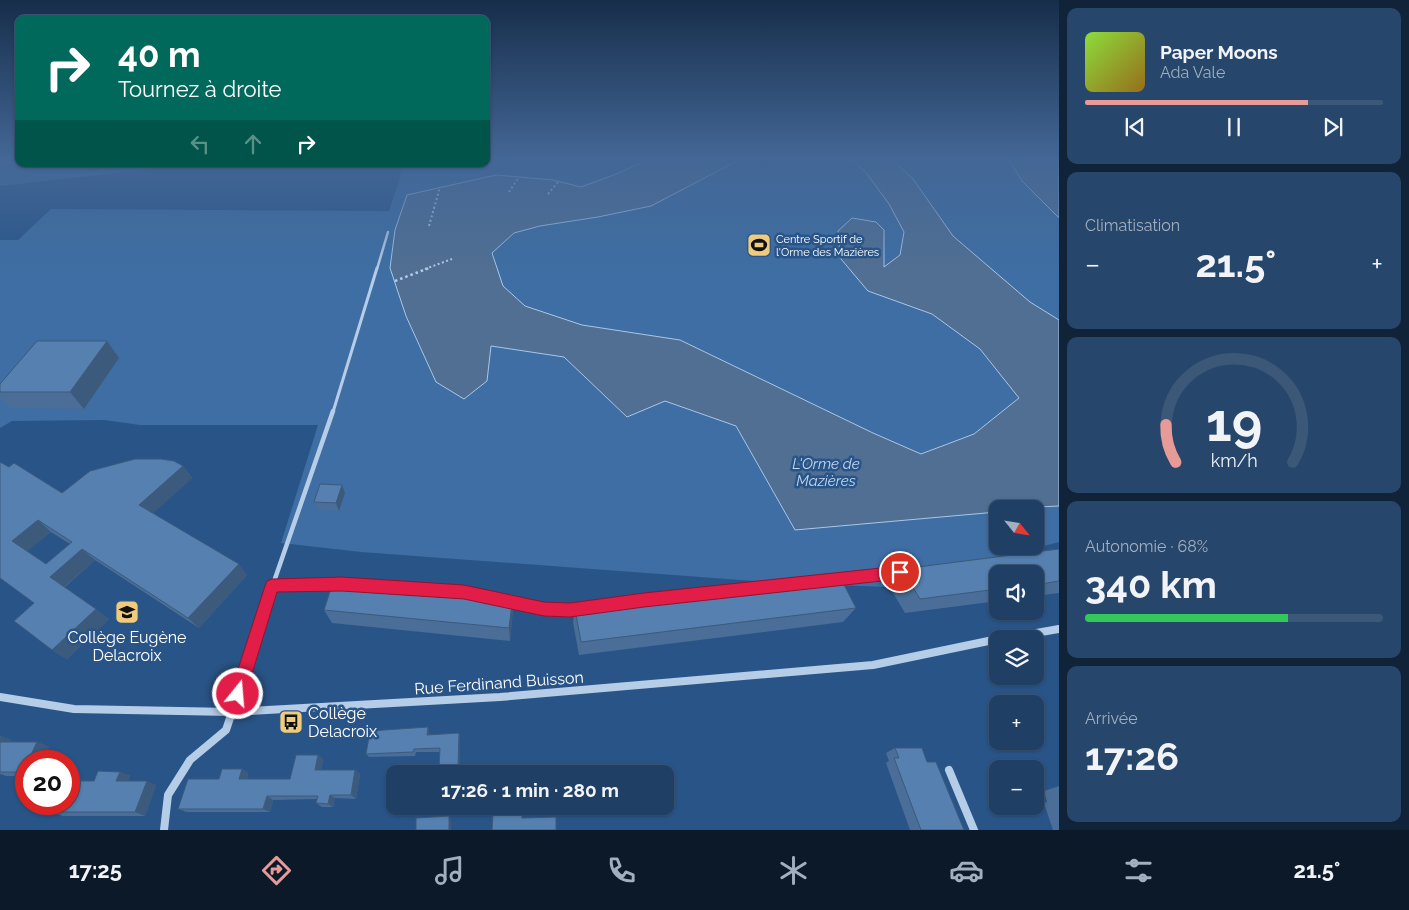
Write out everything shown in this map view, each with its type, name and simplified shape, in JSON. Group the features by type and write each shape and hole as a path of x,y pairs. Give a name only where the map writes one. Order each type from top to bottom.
{"street":[{"path":"1044,632 1059,629"},
{"name":"Rue Ferdinand Buisson","path":"0,697 74,709 232,712 559,694 873,665 989,642"},
{"path":"164,830 168,795 178,776 190,760 226,730 232,712"},
{"path":"949,770 974,830"}],"lane":[{"path":"232,712 272,586 330,422 388,232"},
{"path":"833,579 909,571"},
{"path":"272,586 342,584"},
{"path":"616,604 704,593"},
{"path":"500,600 544,609 570,610 588,608"}],"path":[{"path":"429,226 437,196"},
{"path":"394,281 452,259"}],"shaded area":[{"path":"394,196 524,196 390,268 406,316 436,382 487,381 491,346 564,357 627,417 665,401 736,426 795,530 989,513 989,555 1009,555 887,587 782,583 361,552 281,543 318,425 140,425 104,420 12,421 0,428 0,240 18,240 51,209 389,211"},
{"path":"670,196 883,196 904,232 900,255 884,268 884,230 868,291 932,314 980,349 1019,398 974,434 921,454 873,433 680,340 582,325 524,306 503,286 491,253 514,233 540,226 651,206"},
{"path":"925,196 1037,196 1059,218 1059,320 1030,302 953,236"},
{"path":"1059,506 1059,542 1044,546 1044,507"}],"water":[{"name":"L'Orme de Mazières","path":"407,196 671,196 651,206 540,226 514,233 492,253 503,286 525,306 582,325 680,340 873,433 921,454 974,434 1019,398 980,349 932,314 868,291 841,259 838,231 852,218 876,222 884,230 884,267 900,255 904,232 883,196 925,196 953,236 1030,302 1059,320 1059,506 1044,507 1044,500 989,500 989,513 795,530 736,426 665,401 627,417 564,357 491,346 487,381 464,399 436,382 406,316 390,268 395,230"},
{"path":"1037,196 1059,196 1059,218"}],"building":[{"path":"37,341 107,341 70,392 0,392 0,384"},
{"path":"135,459 161,459 174,461 183,466 139,505 239,564 188,618 82,549 50,577 96,609 52,650 14,621 34,603 0,578 0,462 9,467 14,463 62,493 90,471","holes":["38,520 72,542 46,564 12,541"]},
{"path":"320,484 342,485 336,503 314,502"},
{"path":"1059,549 1059,581 1044,584 1044,565 989,565 989,590 920,599 902,569 1012,555 1044,555 1044,551"},
{"path":"840,577 856,608 581,642 575,609"},
{"path":"334,579 513,595 509,628 324,610"},
{"path":"428,727 427,735 459,733 458,765 439,765 440,748 414,749 413,752 366,754 370,731"},
{"path":"0,742 37,742 33,750 15,750 15,772 0,772"},
{"path":"895,748 922,748 927,762 936,762 964,830 921,830 894,758 899,758"},
{"path":"296,755 318,755 315,770 355,770 351,795 330,795 328,804 316,803 318,796 267,796 263,809 178,809 188,779 219,779 222,769 242,769 239,779 290,779"},
{"path":"98,771 120,772 116,781 147,781 135,812 80,812 80,781 94,781"},
{"path":"493,815 522,815 522,818 556,817 556,830 492,830"},
{"path":"449,816 449,830 416,830 416,818"}],"place":[{"name":"Centre Sportif de l'Orme des Mazières","path":"759,245"},
{"name":"Collège Eugène Delacroix","path":"127,612"},
{"name":"Collège Delacroix","path":"291,722"}],"route":[{"path":"238,694 272,586 342,584 464,592 544,609 570,610 900,572"}]}
